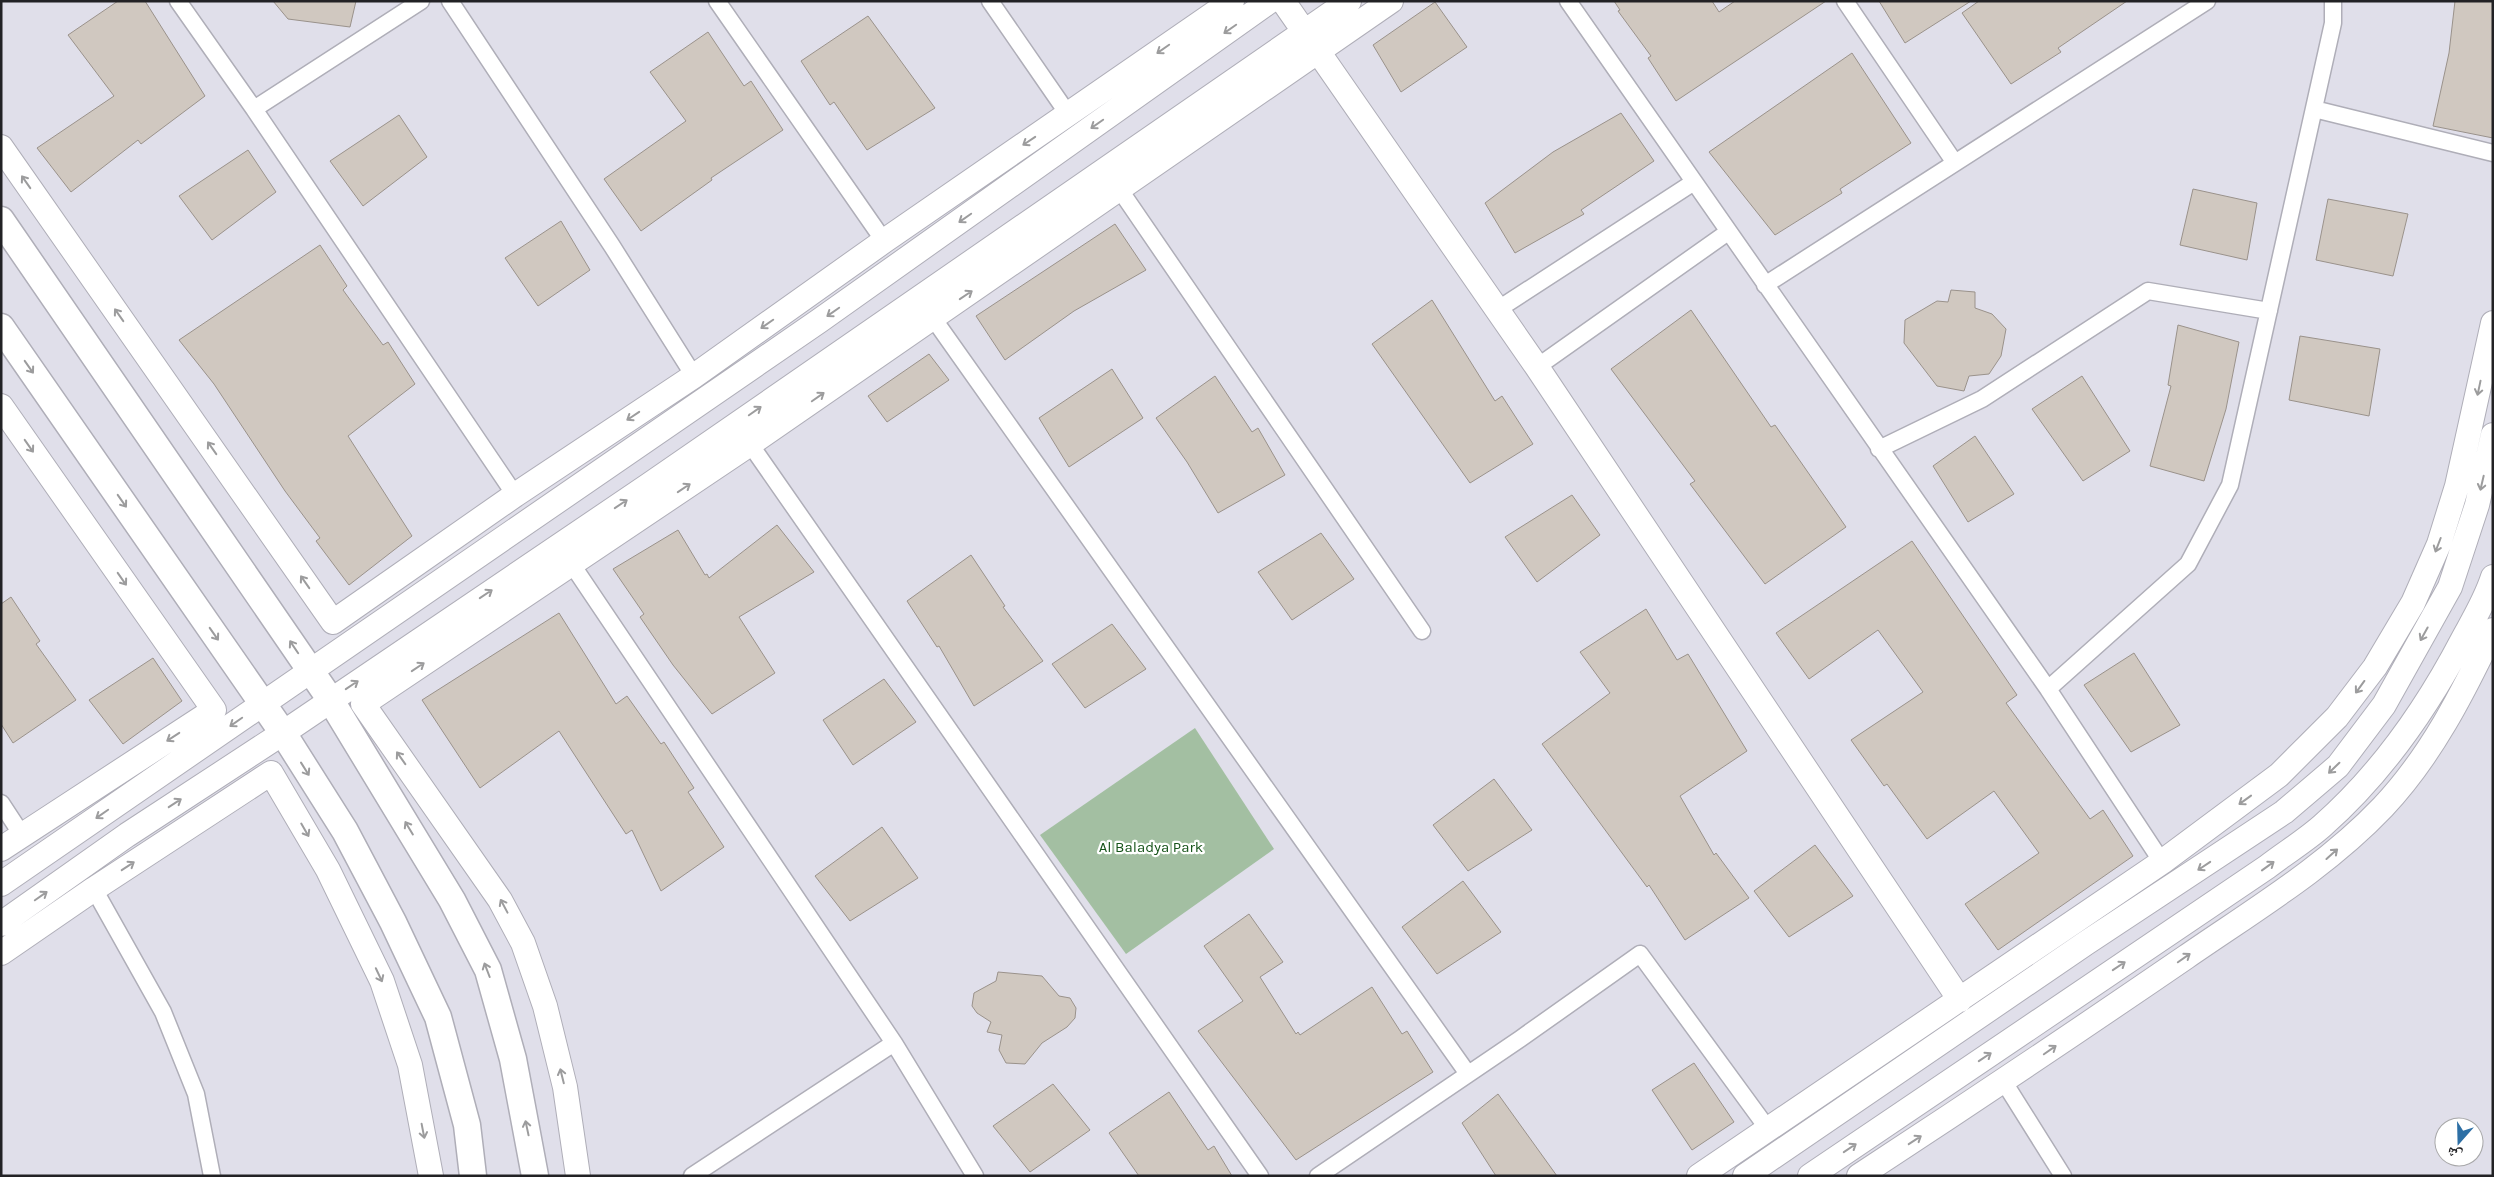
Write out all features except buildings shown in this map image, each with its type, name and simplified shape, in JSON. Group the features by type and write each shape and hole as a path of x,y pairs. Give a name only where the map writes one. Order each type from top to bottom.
{"main road":[{"path":"1,147 333,622 515,494 694,376 884,241 1232,1"},
{"path":"1,884 819,321 1270,1"},
{"path":"1283,1 1537,367 1960,1000"},
{"path":"578,1176 565,1087 545,1006 523,943 500,900 364,704 750,444 1120,190 1310,41 1349,1"},
{"path":"1,924 127,835 283,733 330,699 1310,41 1391,1"},
{"path":"1,220 330,699 452,900 488,970 513,1058 535,1176"},
{"path":"1698,1176 2162,862 2280,775 2337,717 2375,667 2413,603 2439,544 2457,486 2493,323"},
{"path":"1,327 283,733 344,831 393,922 438,1018 467,1125 473,1176"},
{"path":"1,406 214,710 1,850"},
{"path":"1745,1176 2284,812 2338,766 2384,705 2450,586 2477,505 2493,435"},
{"path":"1810,1176 2259,872 2322,826 2372,776 2420,714 2454,656 2489,589 2493,577"},
{"path":"1860,1176 2004,1082 2273,898 2327,858 2383,807 2430,749 2464,692 2493,630"},
{"path":"1,953 94,889 271,773 328,870 382,981 410,1065 431,1176"}],"street":[{"path":"178,1 254,109 515,494"},
{"path":"254,109 421,1"},
{"path":"450,1 612,246 694,376"},
{"path":"717,1 884,241"},
{"path":"990,1 1068,114"},
{"path":"1568,1 2048,689 2162,862"},
{"path":"1845,1 1955,163"},
{"path":"1766,285 2207,1"},
{"path":"2048,689 2188,564 2230,485 2314,109 2332,22 2333,1"},
{"path":"2314,109 2493,153"},
{"path":"1497,310 1694,182"},
{"path":"1120,190 1422,631"},
{"path":"1537,367 1728,232"},
{"path":"1879,449 1982,399 2148,291 2268,311"},
{"path":"933,318 1468,1074"},
{"path":"750,444 1260,1176"},
{"path":"571,564 894,1043 975,1176"},
{"path":"1,803 22,835"},
{"path":"94,889 163,1012 196,1094 212,1176"},
{"path":"1318,1176 1640,954 1768,1129"},
{"path":"692,1176 894,1043"},
{"path":"2004,1082 2063,1176"}],"green space":[{"name":"Al Baladya Park","path":"1195,728 1274,849 1126,954 1040,835"}]}
